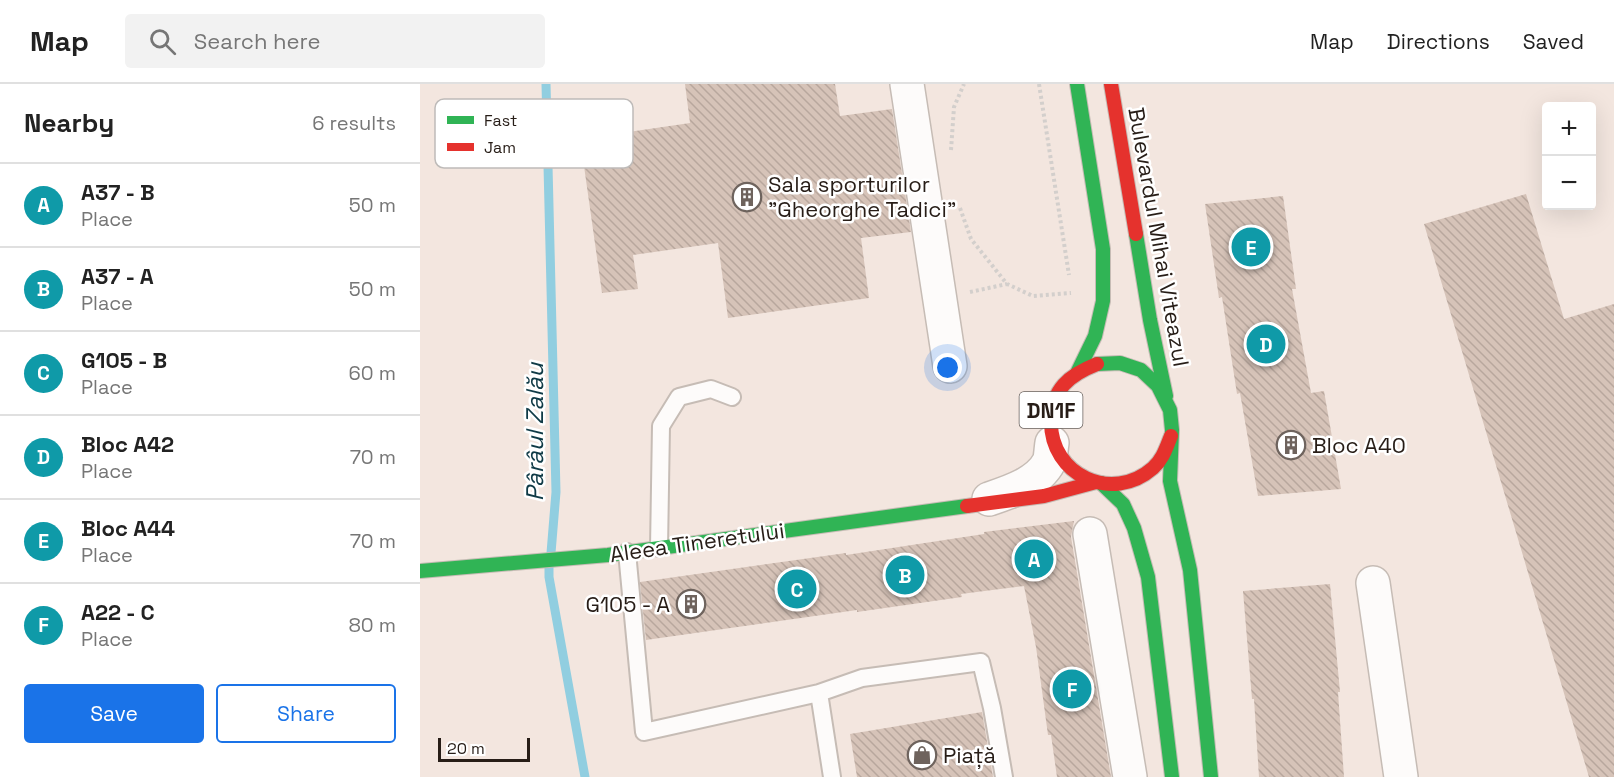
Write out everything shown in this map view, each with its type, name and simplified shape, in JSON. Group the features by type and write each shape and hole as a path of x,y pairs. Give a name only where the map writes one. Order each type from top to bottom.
{"main road":[{"name":"DN1F","path":"1077,84 1103,249 1103,301 1095,336 1078,371"},
{"name":"Bulevardul Mihai Viteazul","path":"1111,84 1150,320 1167,398"},
{"name":"DN1F","path":"1167,398 1155,380 1138,368 1118,362 1097,363 1078,371 1063,385 1053,402 1049,423 1052,443 1062,461 1077,474 1099,483 1124,504 1134,528 1148,577 1172,777"},
{"path":"1167,398 1172,417 1170,489 1189,559 1211,777"},
{"path":"1099,483 1125,482 1146,473 1162,457 1171,436"},
{"name":"Aleea Tineretului","path":"420,571 608,555 1044,496 1099,483"}],"street":[{"path":"907,84 950,366"},
{"name":"Aleea Tineretului","path":"973,505 1010,492 1033,480 1049,462 1052,443"},
{"path":"1090,534 1130,777"},
{"path":"1373,583 1401,777"}],"lane":[{"path":"659,548 661,426 679,397 711,389 732,397"},
{"path":"627,552 644,732 819,693 862,678 981,662 1004,777"},
{"path":"819,693 832,777"}],"path":[{"path":"951,151 954,107 964,84"},
{"path":"1039,84 1070,281"},
{"path":"959,205 971,239 1007,284 1033,296 1072,293 1072,304"}],"building":[{"name":"Sala sporturilor \"Gheorghe Tadici\"","path":"685,84 835,84 840,116 892,109 911,232 861,238 869,298 728,318 718,243 633,255 638,289 602,293 584,168 633,168 633,131 690,123"},
{"path":"1526,194 1564,319 1614,304 1614,777 1589,777 1424,224"},
{"path":"1283,196 1296,289 1292,289 1311,393 1324,391 1341,489 1258,496 1240,393 1237,394 1222,297 1219,298 1205,204"},
{"path":"1074,521 1071,537 1111,777 1057,777 1024,586 857,612 857,610 646,640 640,582 846,553 846,555 984,534 984,532"},
{"path":"1330,584 1340,692 1338,692 1344,777 1259,777 1243,591"},
{"name":"Piață","path":"982,712 993,777 857,777 850,734"}],"waterway":[{"name":"Pârâul Zalău","path":"546,84 546,99"},
{"name":"Pârâul Zalău","path":"548,168 556,492 551,553"},
{"name":"Pârâul Zalău","path":"549,567 585,777"}],"traffic: fast":[{"path":"1077,84 1103,249 1103,301 1095,336 1078,371"},
{"path":"1136,234 1150,320 1166,396"},
{"path":"1097,364 1120,363 1141,370 1158,386 1170,410 1172,430 1170,481 1190,570 1211,777"},
{"path":"1101,483 1123,504 1134,528 1148,577 1172,777"},
{"path":"420,571 608,555 967,506"}],"traffic: jam":[{"path":"1111,84 1136,234"},
{"path":"1097,364 1070,378 1059,392 1052,410 1053,440 1061,456 1072,469 1086,478 1102,483 1120,483 1137,479 1156,465 1171,436"},
{"path":"967,506 1044,496 1096,482"}],"place":[{"name":"Sala sporturilor \"Gheorghe Tadici\"","path":"747,197"},
{"name":"Bloc A44","path":"1251,247"},
{"name":"Bloc A42","path":"1266,344"},
{"name":"Bloc A40","path":"1291,445"},
{"name":"A37 - B","path":"1034,559"},
{"name":"A37 - A","path":"905,575"},
{"name":"G105 - B","path":"797,589"},
{"name":"G105 - A","path":"691,604"},
{"name":"A22 - C","path":"1072,689"},
{"name":"Piață","path":"922,755"}]}
